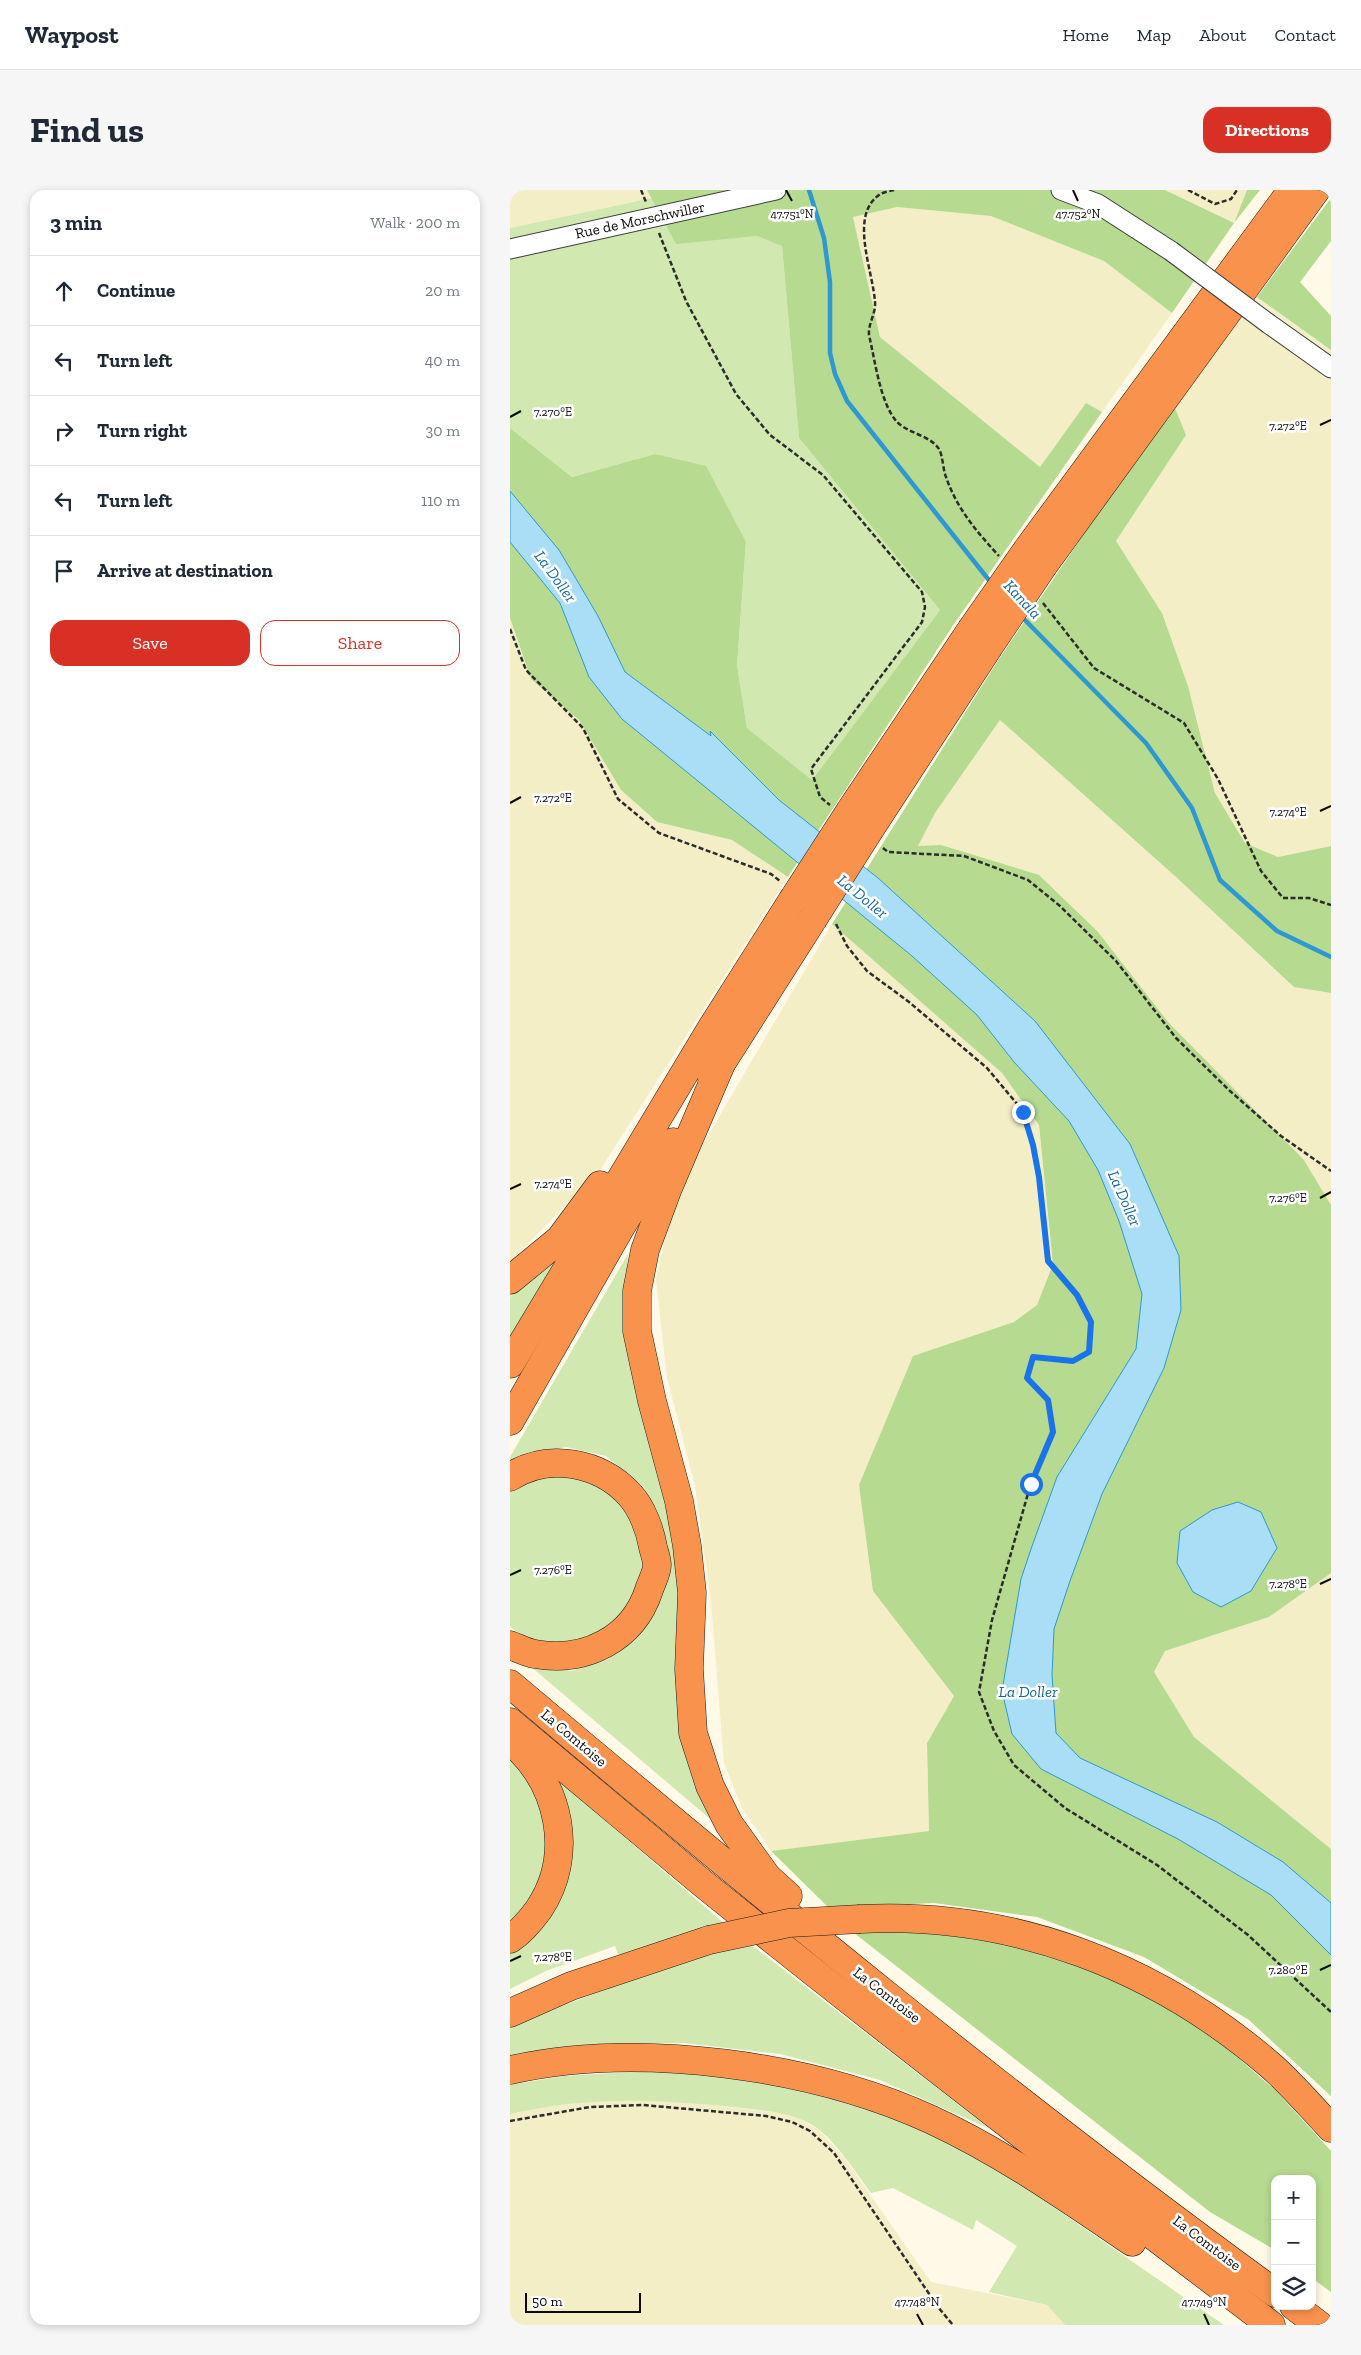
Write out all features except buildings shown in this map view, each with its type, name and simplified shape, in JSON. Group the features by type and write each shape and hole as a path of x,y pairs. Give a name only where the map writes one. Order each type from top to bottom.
{"highway":[{"path":"510,1364 674,1092 789,893 980,639 1292,190"},
{"path":"1035,558 1316,190"},
{"path":"510,1421 619,1230 721,1064 822,919 870,828 980,639"},
{"path":"721,1064 668,1188 645,1250 637,1292 637,1331 652,1401 679,1501 687,1546 692,1593 689,1669 693,1733 710,1786 729,1824 767,1877 799,1906 832,1952"},
{"path":"510,1280 560,1239 623,1153 674,1092"},
{"path":"510,1477 518,1472 545,1464 565,1462 591,1469 613,1480 631,1496 650,1531 657,1566 645,1602 628,1628 599,1648 562,1657 534,1654 510,1645"},
{"name":"La Comtoise","path":"510,1684 720,1861 832,1952 1145,2196 1271,2289"},
{"name":"La Comtoise","path":"510,1722 699,1880 824,1980 1006,2124 1271,2325"},
{"path":"510,1740 537,1770 556,1811 559,1832 559,1856 554,1878 545,1899 532,1918 510,1939"},
{"path":"510,2013 571,1986 709,1940 789,1923 901,1917 957,1922 1019,1934 1084,1952 1132,1973 1201,2012 1271,2066 1331,2128"},
{"path":"510,2070 535,2064 611,2058 704,2061 785,2072 865,2094 931,2120 982,2146 1065,2196 1224,2308 1266,2325"},
{"path":"1299,2310 1319,2325"}],"street":[{"path":"1061,190 1098,204 1171,251 1331,368"},
{"name":"Rue de Morschwiller","path":"510,249 773,191"}],"path":[{"path":"894,190 879,195 866,210 863,232 875,303 868,325 869,335 889,410 896,421 909,432 930,440 940,450 945,475 964,515 1000,558"},
{"path":"1188,190 1215,204 1231,199 1237,190"},
{"path":"1037,596 1094,668 1184,723 1218,779 1261,871 1283,898 1309,898 1331,905"},
{"path":"510,629 526,670 583,728 618,799 659,833 771,874 789,893"},
{"path":"822,919 838,926 848,946 867,971 909,1002 987,1068 1023,1112 1033,1145 1039,1177 1048,1261 1077,1295 1091,1322 1089,1352 1073,1361 1033,1357 1027,1378 1048,1400 1053,1432 1031,1484 992,1620 979,1692 994,1731 1014,1765 1065,1808 1157,1865 1241,1929 1331,2012"},
{"path":"510,2121 590,2107 643,2105 766,2116 792,2122 810,2131 834,2153 938,2307 953,2325"}],"shaded area":[{"path":"510,190 647,190 652,198 510,228"},
{"path":"1165,190 1247,190 1234,223"},
{"path":"897,207 991,216 1104,261 1172,313 1102,412 1086,403 1040,467 880,337 853,217"},
{"path":"1257,297 1331,350 1331,846 1278,857 1245,843 1215,793 1188,686 1162,613 1116,541 1186,435 1173,403"},
{"path":"510,618 531,679 579,720 621,790 657,822 732,840 788,877 600,1170 510,1262"},
{"path":"1000,720 1176,877 1294,987 1331,993 1331,1205 1304,1160 1169,1023 1098,932 918,846 935,813"},
{"path":"832,924 1002,1073 1039,1125 1053,1264 1037,1305 1014,1322 914,1356 873,1591 954,1696 927,1743 929,1831 771,1851 742,1808 724,1763 711,1602 695,1486 667,1378 656,1279 676,1190"},
{"path":"1331,1573 1331,1849 1194,1737 1154,1672 1165,1651 1269,1617"},
{"path":"607,2100 665,2100 790,2114 818,2129 844,2157 931,2282 1047,2305 1065,2325 510,2325 510,2114 546,2106"}],"green space":[{"path":"647,190 1165,190 1234,223 1172,313 1104,261 991,216 897,207 853,217 880,337 1040,467 1086,403 1102,412 954,624 788,877 732,840 657,822 621,790 579,720 531,679 510,618 510,428 572,477 655,454 706,466 746,542 737,665 747,728 812,780 940,610 799,438 782,246 757,236 676,244"},
{"path":"1247,190 1260,190 1234,223"},
{"path":"652,198 676,243 757,236 782,245 799,438 940,610 812,780 747,728 737,665 746,542 655,454 572,477 510,428 510,228"},
{"path":"1331,198 1331,241 1300,282 1331,316 1331,350 1257,297"},
{"path":"1173,403 1186,435 1116,541 1162,613 1188,686 1215,793 1245,843 1278,857 1331,846 1331,993 1294,987 1176,877 1000,720 935,813 918,846 941,845 1039,875 1098,932 1169,1023 1304,1160 1331,1205 1331,1573 1269,1617 1165,1651 1154,1672 1194,1737 1331,1849 1331,2096 1249,2020 1144,1957 1037,1917 934,1903 829,1908 771,1851 929,1831 927,1743 954,1696 873,1591 859,1485 913,1356 1014,1322 1037,1305 1053,1264 1039,1125 1002,1073 832,924 999,659"},
{"path":"568,1246 510,1343 510,1297"},
{"path":"628,1254 625,1316 677,1540 722,1829 523,1660 571,1671 607,1660 637,1638 657,1610 667,1572 663,1526 644,1487 606,1456 566,1447 530,1455 510,1465 510,1457"},
{"path":"546,1471 581,1473 613,1491 634,1513 645,1545 644,1581 628,1613 601,1634 563,1646 527,1639 510,1627 510,1488"},
{"path":"510,1754 538,1796 546,1829 546,1846 544,1863 532,1895 510,1922"},
{"path":"555,1777 727,1926 618,1955 615,1946 546,1971 510,1989 510,1953 540,1928"},
{"path":"888,1927 1023,1944 1101,1969 1203,2027 1277,2092 1331,2151 1331,2292 1316,2281 1316,2175 1271,2175 1271,2248 1210,2212 849,1929"},
{"path":"749,1943 990,2129 880,2080 780,2054 684,2043 591,2045 510,2059 510,2026 643,1975 720,1950"},
{"path":"630,2072 694,2072 733,2076 800,2090 876,2111 935,2135 987,2161 1224,2325 1065,2325 1047,2305 989,2292 1017,2246 976,2220 973,2230 893,2188 871,2193 832,2142 817,2128 798,2118 766,2111 704,2104 648,2101 567,2104 510,2114 510,2085 563,2076"}],"water":[{"name":"La Doller","path":"510,491 559,550 598,616 625,672 711,736 710,731 779,800 878,878 1035,1021 1130,1144 1179,1256 1181,1310 1164,1368 1102,1494 1054,1629 1052,1675 1056,1733 1080,1758 1217,1822 1283,1862 1331,1903 1331,1955 1271,1895 1178,1839 1041,1769 1012,1734 1002,1691 1021,1579 1057,1477 1136,1349 1142,1294 1119,1221 1098,1170 1069,1121 1014,1062 977,1015 912,956 622,719 589,677 560,603 510,542"},
{"path":"1238,1502 1261,1512 1277,1548 1251,1591 1221,1607 1193,1592 1177,1563 1180,1531 1212,1510"}],"waterway":[{"name":"Kanala","path":"809,190 824,238 830,282 830,353 835,374 847,401 992,584"},
{"name":"Kanala","path":"1021,616 1146,743 1192,808 1220,880 1277,931 1331,957"}],"route":[{"path":"1023,1112 1033,1145 1039,1177 1048,1261 1077,1295 1091,1322 1089,1352 1073,1361 1033,1357 1027,1378 1048,1400 1053,1432 1031,1484"}]}
